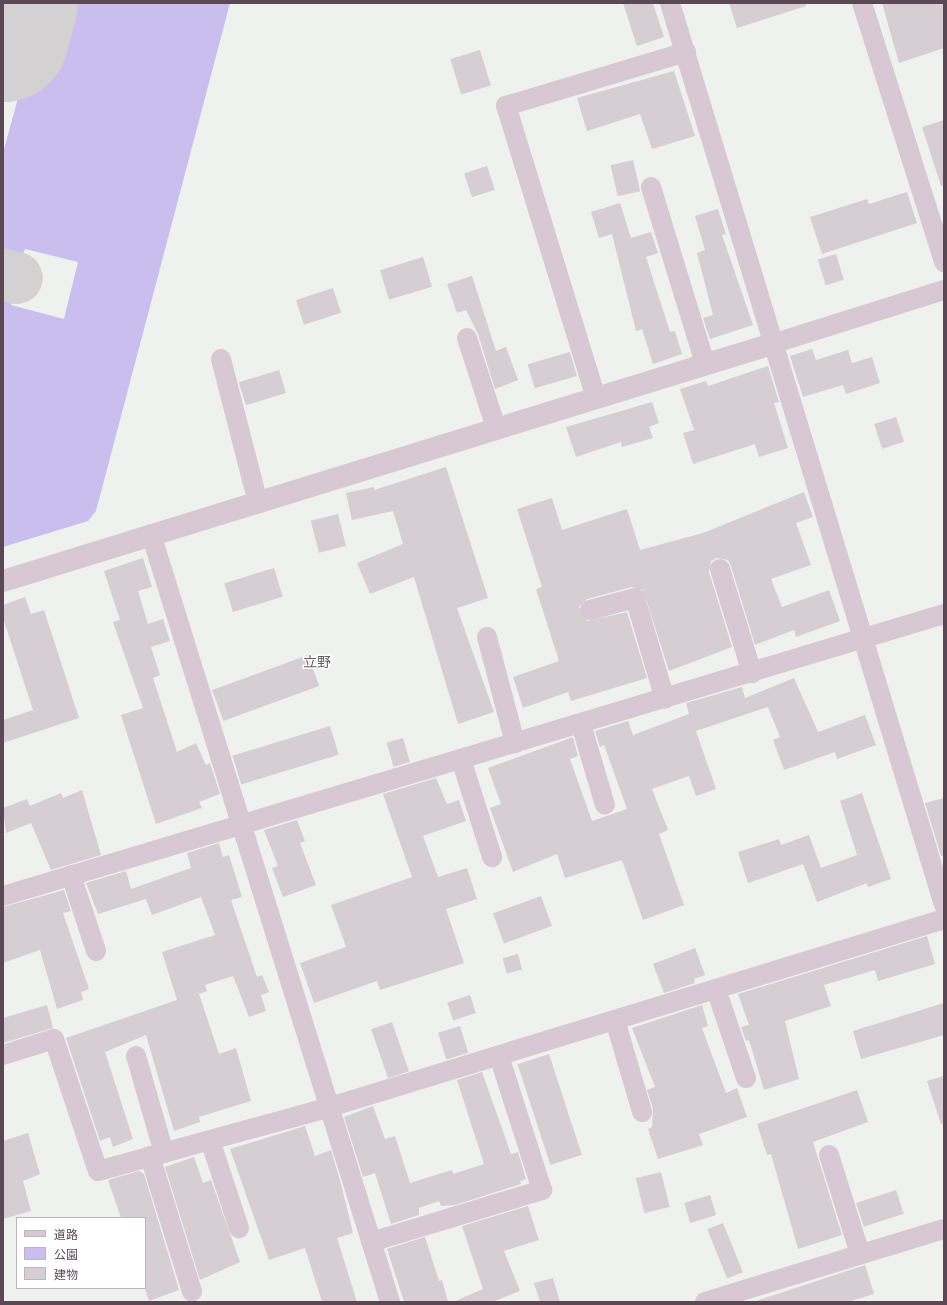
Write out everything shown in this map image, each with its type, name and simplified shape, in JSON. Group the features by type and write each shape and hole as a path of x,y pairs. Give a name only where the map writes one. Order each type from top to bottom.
{"street":[{"path":"670,3 775,343 944,905"},
{"path":"862,3 944,262"},
{"path":"596,398 506,106 686,52"},
{"path":"651,187 705,364"},
{"path":"3,581 944,290"},
{"path":"467,338 496,428"},
{"path":"221,359 258,502"},
{"path":"151,534 390,1302"},
{"path":"720,569 752,673"},
{"path":"590,610 635,598 665,699"},
{"path":"3,896 752,673 944,614"},
{"path":"487,637 515,743"},
{"path":"581,724 605,805"},
{"path":"461,759 492,857"},
{"path":"71,875 96,951"},
{"path":"3,1054 54,1039 98,1171 330,1107 944,920"},
{"path":"716,989 746,1078"},
{"path":"615,1020 642,1112"},
{"path":"136,1056 157,1154 192,1292"},
{"path":"371,1242 542,1190 499,1056"},
{"path":"210,1140 239,1228"},
{"path":"828,1155 860,1254"},
{"path":"705,1302 752,1295 860,1254 944,1229"}],"green space":[{"path":"44,3 230,3 96,511 88,521 3,547 3,295 13,297 11,305 64,319 78,262 25,249 23,254 3,250 3,153"}],"building":[{"path":"623,3 653,3 664,37 637,46"},
{"path":"729,3 805,3 806,6 737,28"},
{"path":"882,3 944,3 944,48 899,63"},
{"path":"480,50 491,85 461,94 450,59"},
{"path":"674,71 695,136 652,149 640,114 587,131 577,98"},
{"path":"944,120 944,185 941,186 922,127"},
{"path":"633,160 640,191 618,196 611,165"},
{"path":"487,166 495,190 472,197 464,173"},
{"path":"907,192 917,223 822,254 810,217 867,199 869,204"},
{"path":"620,203 631,238 651,232 658,253 646,257 670,332 675,331 682,354 653,364 642,329 636,331 612,234 599,238 591,212"},
{"path":"718,209 726,234 722,235 753,325 710,339 703,318 713,315 697,253 705,250 695,216"},
{"path":"836,254 844,280 826,285 818,260"},
{"path":"423,257 432,287 389,300 380,270"},
{"path":"472,276 496,351 506,347 518,380 495,389 478,334 466,310 457,313 447,284"},
{"path":"333,288 341,313 304,325 296,300"},
{"path":"812,349 816,360 848,350 852,363 872,357 880,383 846,394 843,385 803,397 790,356"},
{"path":"570,352 577,376 535,388 528,364"},
{"path":"768,366 779,402 774,403 788,448 759,457 755,444 693,464 683,433 694,430 680,389 706,381 708,386"},
{"path":"279,370 286,393 246,405 239,382"},
{"path":"652,402 659,423 649,427 653,438 622,447 621,442 576,457 566,427"},
{"path":"896,417 904,442 882,449 874,424"},
{"path":"446,467 488,598 457,608 494,712 458,724 414,577 370,594 357,563 403,544 393,511 352,520 346,493 374,487 374,490"},
{"path":"804,492 813,517 796,523 811,565 771,579 782,607 829,590 840,621 796,637 794,630 755,645 731,566 728,560 717,558 711,561 709,572 732,647 669,671 643,590 632,587 587,599 579,607 587,621 627,612 647,678 571,701 568,692 523,708 513,677 559,661 536,589 542,587 517,509 552,498 562,530 627,509 640,550 703,533"},
{"path":"338,514 346,546 319,553 311,521"},
{"path":"143,558 152,587 138,591 148,624 163,619 170,641 151,647 160,675 153,678 177,752 196,743 206,765 210,763 220,794 199,802 202,808 156,824 121,715 143,708 113,622 120,620 104,571"},
{"path":"274,568 283,597 233,612 224,583"},
{"path":"25,597 31,614 44,610 79,718 3,743 3,720 33,710 3,618 3,605"},
{"path":"308,655 319,686 223,721 212,690"},
{"path":"794,678 818,732 865,715 876,745 837,759 835,752 784,770 773,740 780,737 768,707 696,731 716,789 696,796 689,776 652,789 668,830 659,834 684,905 643,920 622,860 565,878 557,854 513,872 490,808 501,804 488,768 573,737 578,756 570,759 592,821 627,809 604,745 600,747 595,731 628,721 633,735 689,714 686,703 742,687 745,698"},
{"path":"330,726 339,755 241,785 232,756"},
{"path":"403,738 410,762 394,767 387,743"},
{"path":"436,778 447,804 459,800 466,821 423,836 438,877 467,868 477,899 446,909 464,963 380,990 377,981 314,1003 300,963 346,947 331,905 412,877 383,794"},
{"path":"82,790 101,855 51,870 31,823 6,833 3,808 27,799 30,806 61,793 63,798"},
{"path":"862,793 891,879 868,887 867,883 817,902 803,864 748,883 738,852 779,839 781,845 809,835 821,868 857,855 840,801"},
{"path":"944,798 944,855 941,856 925,803"},
{"path":"297,820 305,841 300,843 316,885 283,897 272,868 278,866 264,830"},
{"path":"219,843 223,857 229,855 242,897 231,900 257,977 262,975 269,992 261,995 266,1011 249,1017 233,976 205,985 207,991 199,994 219,1054 236,1048 251,1101 199,1117 200,1122 174,1131 146,1035 105,1052 133,1139 113,1147 110,1137 100,1141 66,1038 177,1000 162,952 215,935 201,897 152,915 146,899 98,914 86,883 126,871 131,889 191,868 187,853"},
{"path":"64,890 71,911 63,913 89,989 81,992 83,1000 57,1009 40,950 3,963 3,907"},
{"path":"541,896 552,926 504,944 493,913"},
{"path":"927,936 935,964 878,981 875,970 824,985 831,1006 785,1021 799,1079 764,1090 749,1040 746,1041 741,1027 749,1025 738,994"},
{"path":"695,948 705,975 694,979 695,983 664,993 653,964"},
{"path":"518,954 522,969 507,974 503,958"},
{"path":"470,995 476,1013 453,1020 447,1002"},
{"path":"944,1003 944,1035 861,1059 853,1031"},
{"path":"47,1005 53,1028 3,1043 3,1018"},
{"path":"702,1005 708,1026 702,1028 726,1093 737,1088 747,1117 699,1134 703,1145 658,1159 648,1129 652,1127 653,1109 647,1090 655,1087 632,1028"},
{"path":"392,1022 409,1071 388,1078 371,1029"},
{"path":"460,1026 468,1053 446,1060 438,1033"},
{"path":"549,1054 582,1155 550,1165 518,1064"},
{"path":"482,1072 511,1154 518,1152 526,1179 520,1181 521,1184 455,1205 441,1206 439,1201 419,1208 419,1215 391,1224 375,1173 363,1177 344,1117 373,1106 385,1139 395,1136 410,1183 452,1170 453,1174 484,1164 457,1080"},
{"path":"944,1076 944,1123 941,1124 927,1081"},
{"path":"857,1090 868,1122 813,1142 842,1235 798,1249 771,1154 767,1155 757,1124"},
{"path":"305,1126 315,1156 331,1150 353,1233 337,1238 357,1302 322,1302 305,1248 269,1260 230,1149"},
{"path":"28,1133 40,1174 23,1181 31,1211 3,1219 3,1141"},
{"path":"194,1157 203,1183 211,1180 240,1262 200,1280 165,1167"},
{"path":"139,1171 144,1174 179,1290 149,1301 145,1289 146,1217 121,1217 108,1180"},
{"path":"661,1172 670,1207 644,1213 636,1178"},
{"path":"896,1190 904,1214 864,1227 856,1203"},
{"path":"710,1195 716,1215 690,1223 684,1203"},
{"path":"528,1206 539,1240 504,1251 520,1291 492,1302 453,1302 483,1289 462,1226"},
{"path":"723,1223 743,1272 727,1279 707,1229"},
{"path":"425,1237 439,1281 442,1280 448,1302 404,1302 387,1249"},
{"path":"865,1265 874,1294 848,1302 753,1302"},
{"path":"553,1278 560,1302 540,1302 534,1283"}],"taxiway":[{"path":"3,275 17,278"}],"runway":[{"path":"3,36 12,3"}],"district":[{"name":"立野","path":"317,662"}]}
